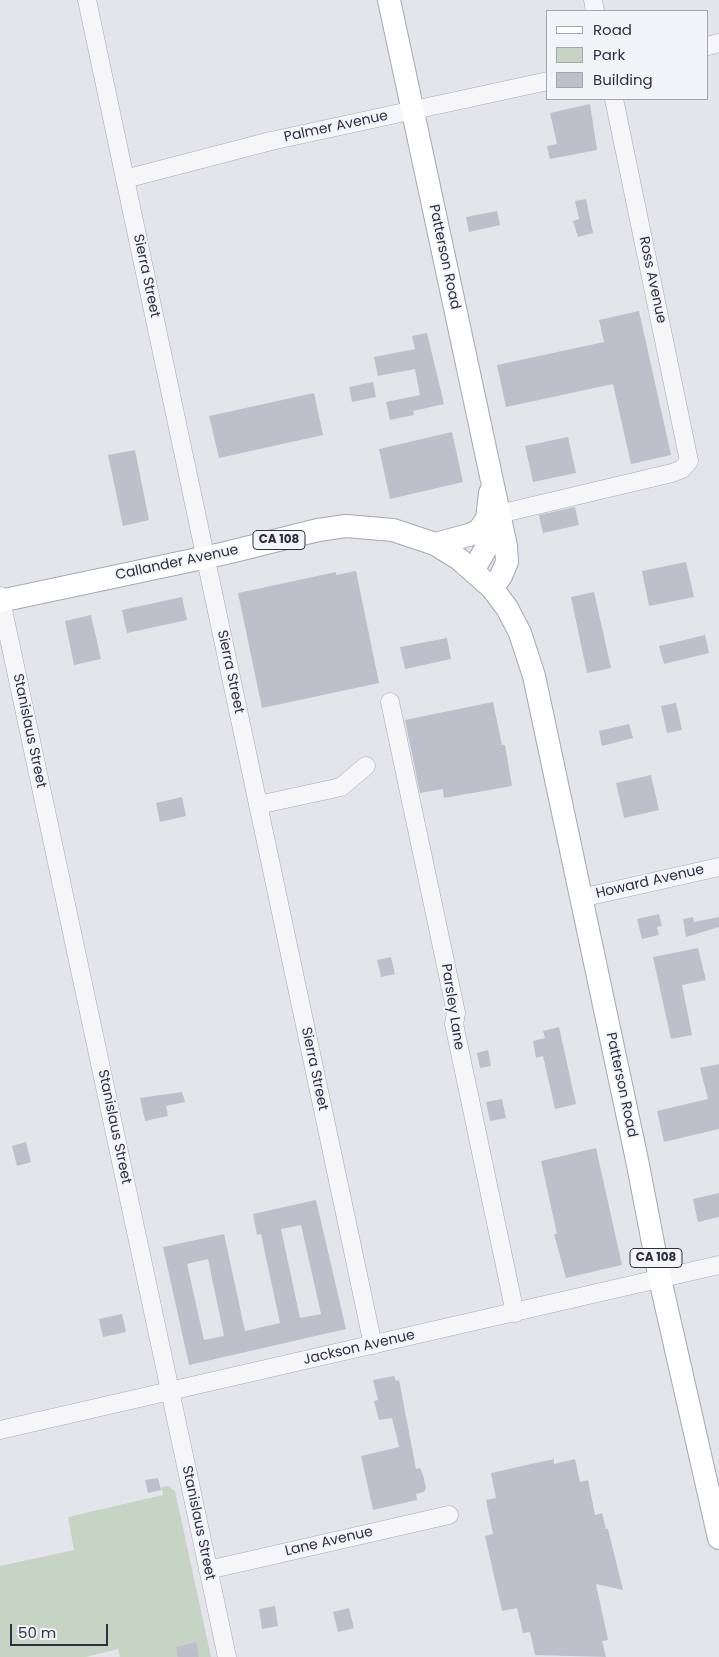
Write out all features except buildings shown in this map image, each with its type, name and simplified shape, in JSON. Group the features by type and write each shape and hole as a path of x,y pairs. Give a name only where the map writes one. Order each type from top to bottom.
{"main road":[{"name":"Patterson Road","path":"389,0 499,514 507,562 502,576 492,588"},
{"path":"435,544 469,535 479,530 487,519 492,477"},
{"name":"Patterson Road","path":"473,571 491,539 499,514"},
{"name":"Callander Avenue","path":"0,600 206,557 318,530 346,526 393,530 435,544 459,559 492,588 507,608 520,633"},
{"name":"Patterson Road","path":"520,633 534,676 635,1151 660,1279 719,1538"}],"street":[{"name":"Sierra Street","path":"87,0 373,1345"},
{"name":"Palmer Avenue","path":"125,179 271,141 546,81"},
{"name":"Ross Avenue","path":"499,514 672,473 682,469 689,461 614,100"},
{"name":"Stanislaus Street","path":"0,600 227,1657"},
{"name":"Parsley Lane","path":"390,702 456,1013 454,1024 515,1312"},
{"path":"258,805 341,787 366,766"},
{"name":"Howard Avenue","path":"581,898 719,867"},
{"name":"Jackson Avenue","path":"0,1430 719,1265"},
{"name":"Lane Avenue","path":"208,1570 449,1515"}],"green space":[{"path":"168,1486 175,1491 211,1657 120,1657 118,1649 86,1657 0,1657 0,1566 74,1550 68,1517 163,1495 161,1487"}]}
